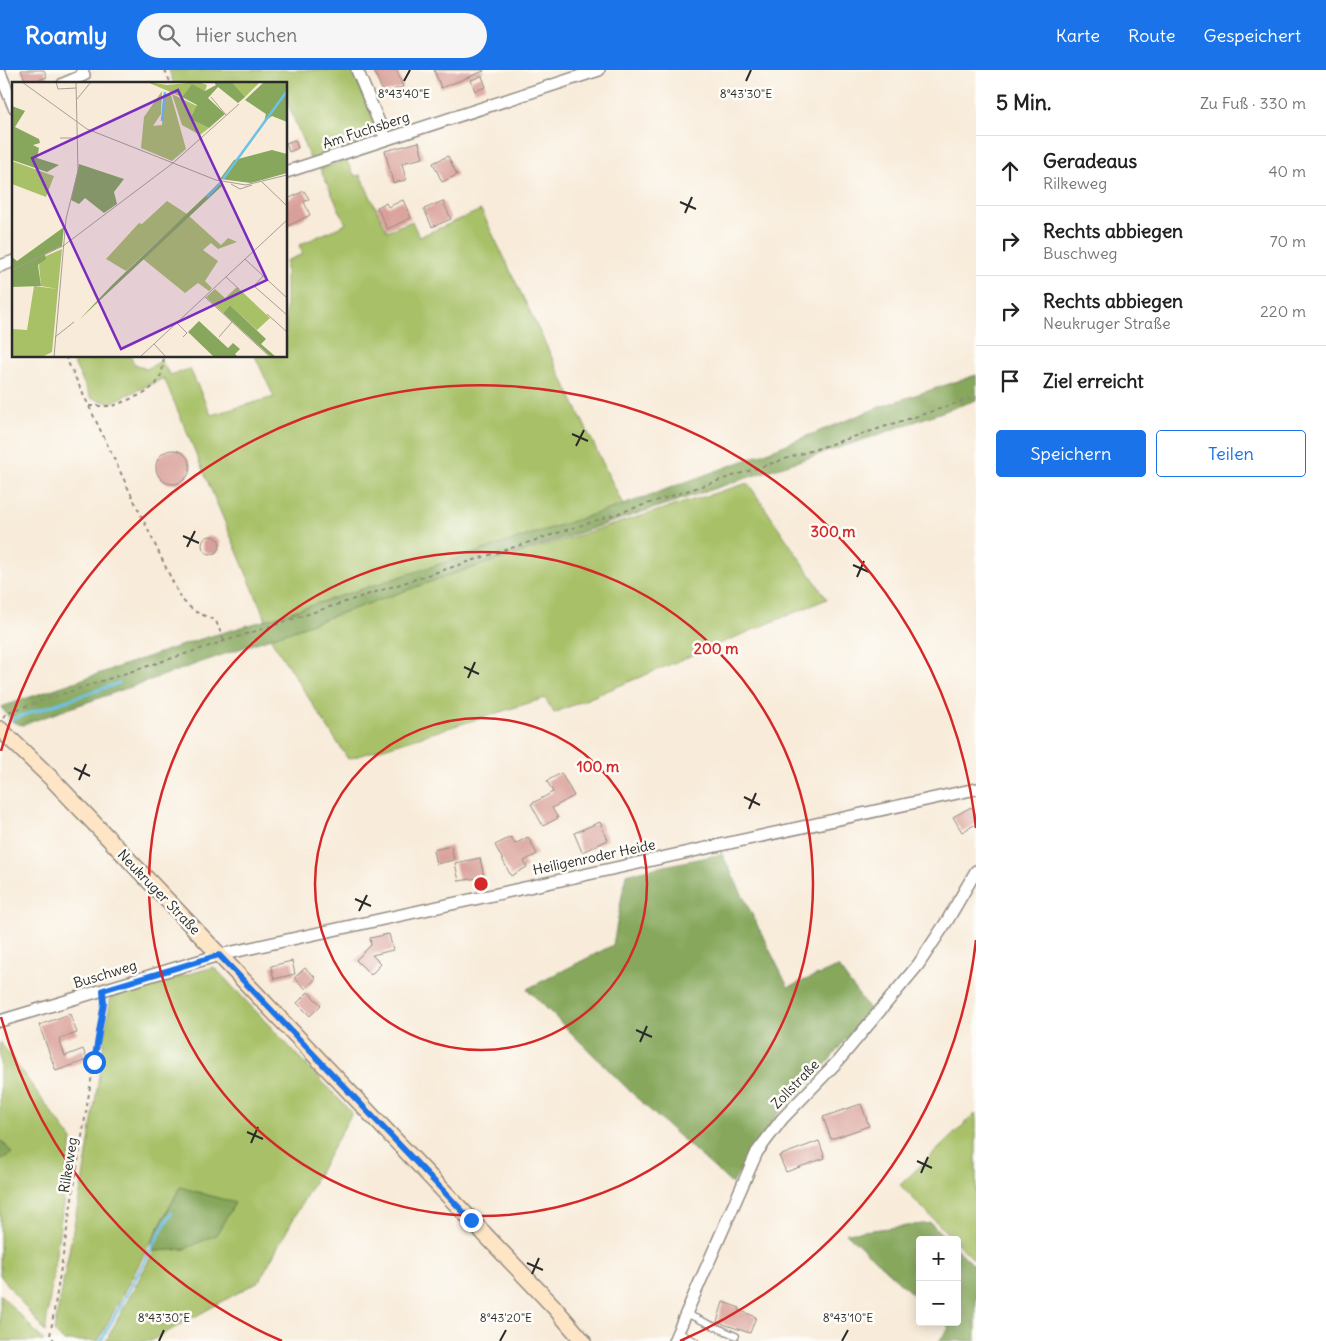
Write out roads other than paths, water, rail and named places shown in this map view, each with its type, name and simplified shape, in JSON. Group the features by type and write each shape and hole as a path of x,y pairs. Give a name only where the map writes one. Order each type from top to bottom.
{"street":[{"path":"68,82 84,75 82,70"},
{"path":"357,70 386,139"},
{"name":"Am Fuchsberg","path":"288,171 599,70"},
{"path":"0,73 12,101"},
{"path":"0,266 12,262"},
{"name":"Neukruger Straße","path":"0,729 23,750 219,955 554,1307 583,1341"},
{"name":"Heiligenroder Heide","path":"219,955 976,789"},
{"name":"Zollstraße","path":"676,1336 757,1152 782,1119 838,1061 918,965 948,921 976,871"},
{"name":"Buschweg","path":"0,1021 219,955"}],"lane":[{"path":"687,1314 736,1336"},
{"path":"676,1336 695,1341"}],"waterway":[{"path":"9,720 119,683"},
{"path":"101,1341 171,1213"}]}
